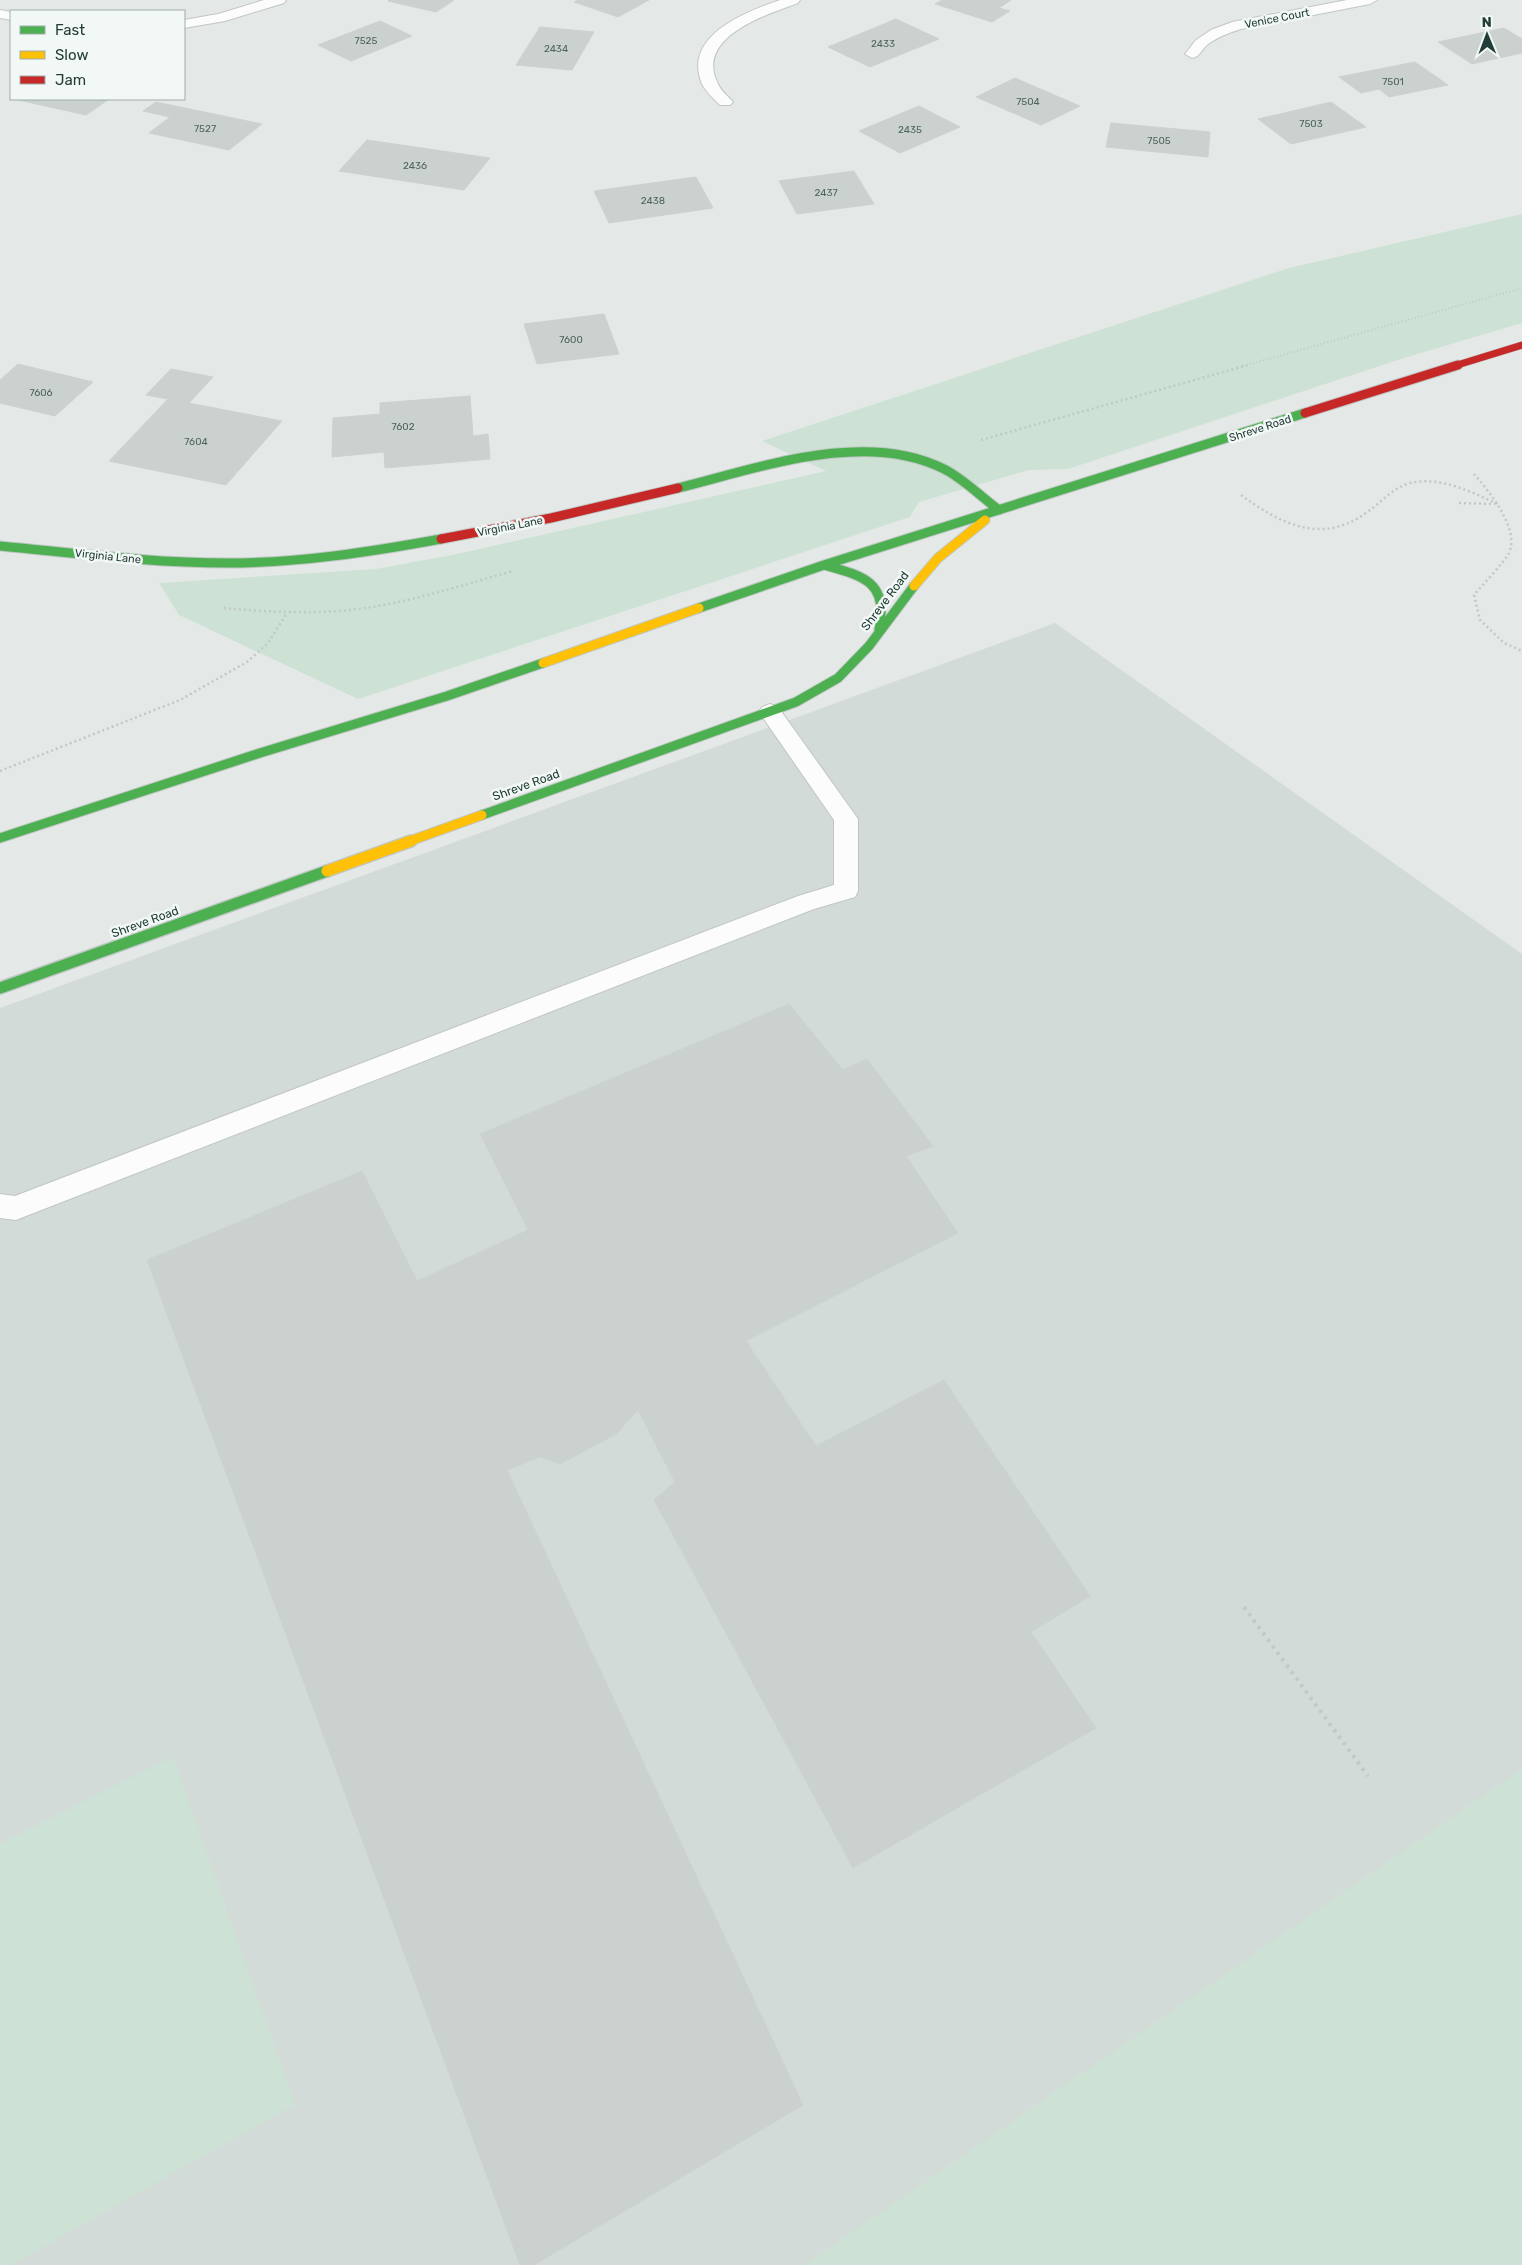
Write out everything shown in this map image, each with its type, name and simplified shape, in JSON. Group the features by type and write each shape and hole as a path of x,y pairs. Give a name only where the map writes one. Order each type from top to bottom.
{"main road":[{"name":"Shreve Road","path":"0,838 260,753 447,696 824,565 1522,345"},
{"name":"Virginia Lane","path":"0,546 156,561 228,563 320,558 394,548 551,518 804,458 856,451 883,452 917,459 944,469 999,510"},
{"name":"Shreve Road","path":"0,988 796,702 838,678 869,646 917,581 938,558 999,510"},
{"path":"824,565 848,571 871,585 880,595 885,606 880,630"}],"street":[{"path":"185,24 220,18 279,0"},
{"path":"725,102 709,81 705,68 709,51 719,36 739,22 793,0"},
{"name":"Venice Court","path":"1192,54 1201,42 1216,33 1238,25 1370,0"},
{"path":"0,1206 16,1208 806,902 846,891 846,819 770,712"}],"path":[{"path":"1474,474 1498,504 1511,533 1508,552 1474,595 1480,620 1504,642 1522,651"},
{"path":"1242,495 1264,513 1281,521 1313,530 1350,524 1399,487 1411,483 1447,483 1466,489 1498,504"},
{"path":"1459,504 1498,504"},
{"path":"0,771 180,700 248,662 268,643 287,613"},
{"path":"1244,1607 1368,1776"}],"shaded area":[{"path":"1055,623 1522,954 1522,2265 0,2265 0,1008"}],"green space":[{"path":"1522,214 1522,323 1404,358 1068,469 1029,470 919,502 910,517 358,699 179,615 159,583 376,569 457,554 826,471 762,441 1289,268"},
{"path":"173,1757 295,2104 11,2265 0,2265 0,1844"},
{"path":"1522,1769 1522,2265 805,2265"}],"building":[{"path":"389,0 454,0 436,12"},
{"path":"578,0 649,0 618,17 574,2"},
{"path":"942,0 1011,0 999,8 1010,11 992,22 935,4"},
{"path":"896,19 939,39 870,67 828,47"},
{"path":"380,21 412,36 351,61 318,45"},
{"path":"540,27 594,32 572,70 516,65"},
{"path":"1504,28 1522,39 1522,53 1472,64 1438,42"},
{"path":"1415,62 1448,85 1389,97 1379,89 1361,93 1339,77"},
{"path":"1015,78 1080,106 1041,125 976,97"},
{"path":"18,100 108,100 86,115"},
{"path":"156,102 262,124 229,150 149,133 170,117 143,111"},
{"path":"1331,102 1366,127 1291,144 1258,119"},
{"path":"919,106 960,127 900,153 859,131"},
{"path":"1111,123 1210,132 1208,157 1106,147"},
{"path":"367,140 490,158 464,190 339,171"},
{"path":"854,171 874,204 797,214 779,181"},
{"path":"696,177 713,208 609,223 594,191"},
{"path":"604,314 619,354 537,364 524,324"},
{"path":"18,364 93,382 55,416 0,403 0,380"},
{"path":"171,369 213,377 189,403 282,421 226,485 109,461 168,399 146,395"},
{"path":"470,396 473,436 488,434 490,459 385,468 384,452 332,457 333,418 380,414 380,403"},
{"path":"789,1004 843,1070 867,1059 933,1146 906,1156 958,1233 746,1341 816,1446 944,1380 1090,1596 1031,1632 1096,1728 853,1868 654,1500 675,1482 638,1410 616,1434 560,1464 540,1457 507,1470 803,2105 534,2265 520,2265 147,1260 362,1171 417,1281 528,1230 480,1134"}],"traffic: fast":[{"path":"699,608 824,565 1305,413"},
{"path":"678,488 776,463 812,456 848,452 882,452 915,457 944,469 999,510"},
{"path":"0,546 199,563 254,563 334,556 388,549 441,539"},
{"path":"824,565 862,578 878,592 882,602 879,630"},
{"path":"482,815 796,702 838,678 869,646 914,586"},
{"path":"0,838 260,753 447,696 543,663"},
{"path":"0,988 327,871"}],"traffic: slow":[{"path":"914,586 938,558 985,520"},
{"path":"543,663 699,608"},
{"path":"327,871 482,815"}],"traffic: jam":[{"path":"1305,413 1522,345"},
{"path":"441,539 551,518 678,488"}]}
